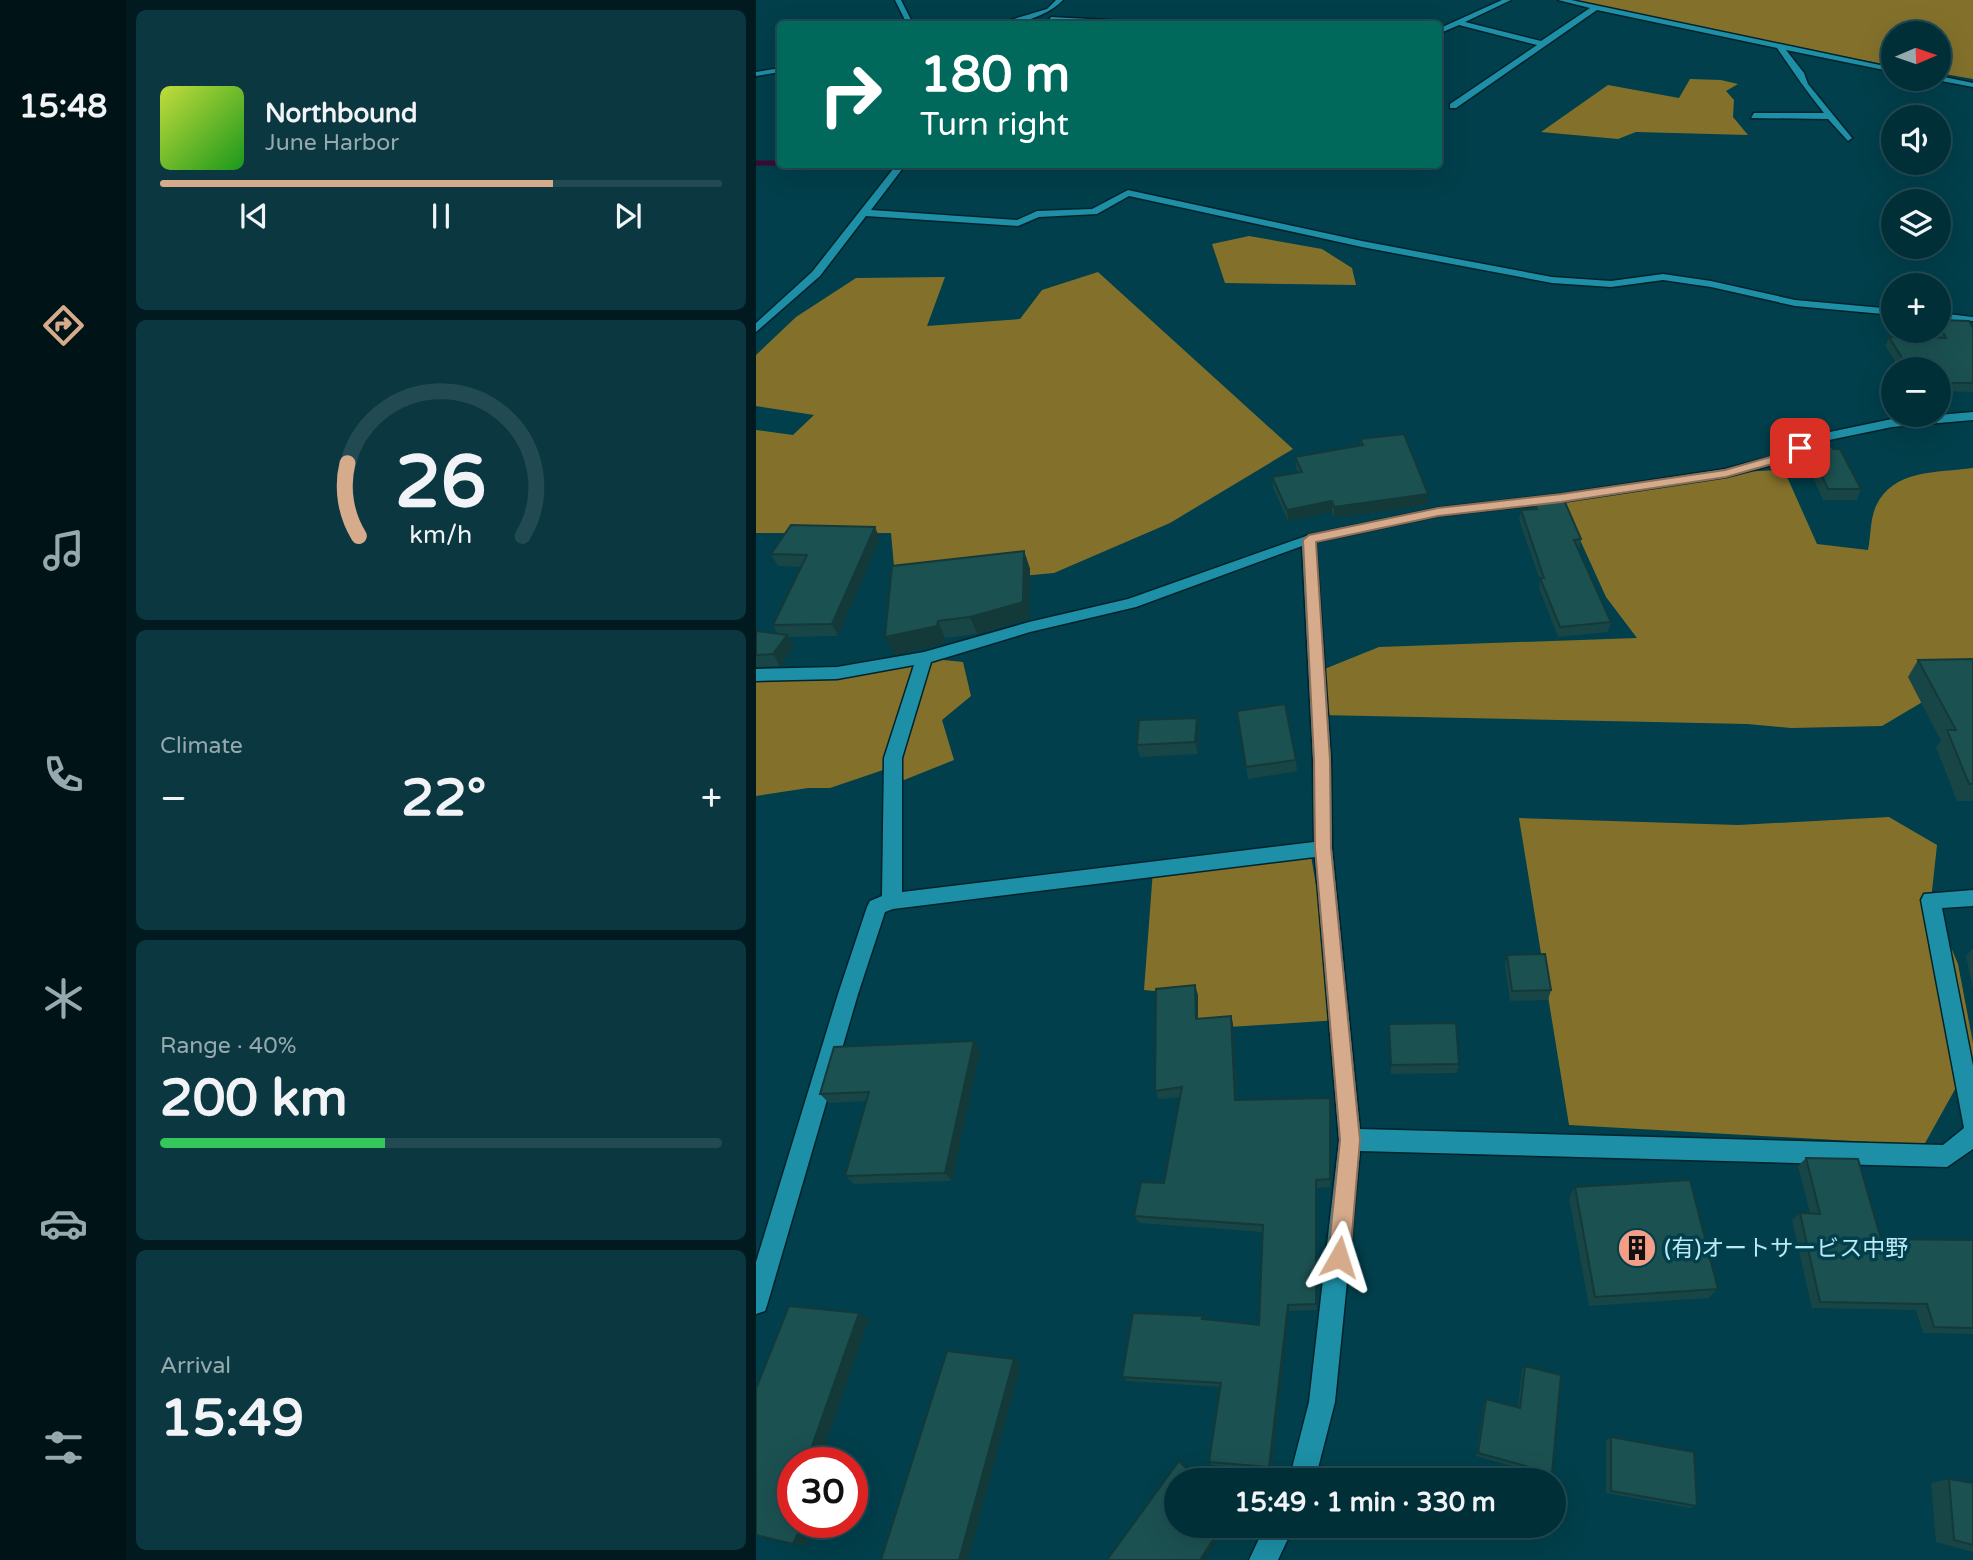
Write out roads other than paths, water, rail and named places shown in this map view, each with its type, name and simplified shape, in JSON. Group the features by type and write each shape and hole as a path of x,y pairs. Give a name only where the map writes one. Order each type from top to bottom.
{"street":[{"path":"898,0 909,21"},
{"path":"1011,21 1049,10 1060,0"},
{"path":"1442,30 1508,0"},
{"path":"1561,0 1881,67"},
{"path":"1453,106 1596,7"},
{"path":"1049,10 1048,15 1052,21"},
{"path":"1459,23 1543,44"},
{"path":"1781,48 1800,73 1804,85 1848,138"},
{"path":"756,74 777,70"},
{"path":"1951,80 1973,85"},
{"path":"1754,116 1830,116"},
{"path":"756,329 816,274 899,168"},
{"path":"865,213 1018,223 1037,214 1094,212 1128,193 1362,244 1552,280 1611,284 1663,278 1711,284 1795,303 1881,311"},
{"path":"1960,306 1971,322"},
{"path":"1951,318 1971,322"},
{"path":"756,675 837,673 924,658 1131,603 1309,540 1438,512 1561,498 1726,473 1775,460 1825,437 1892,423 1973,416"},
{"path":"1305,1468 1322,1402 1350,1140 1323,848 1322,760 1309,540"},
{"path":"892,901 893,758 924,658"},
{"path":"756,1302 877,907 892,901 1323,848"},
{"path":"1973,898 1931,900 1973,1123"},
{"path":"1350,1140 1947,1156 1973,1135"},
{"path":"1263,1560 1274,1538"}],"waterway":[{"path":"756,163 777,163"}],"place":[{"name":"(有)オートサービス中野","path":"1637,1248"}]}
